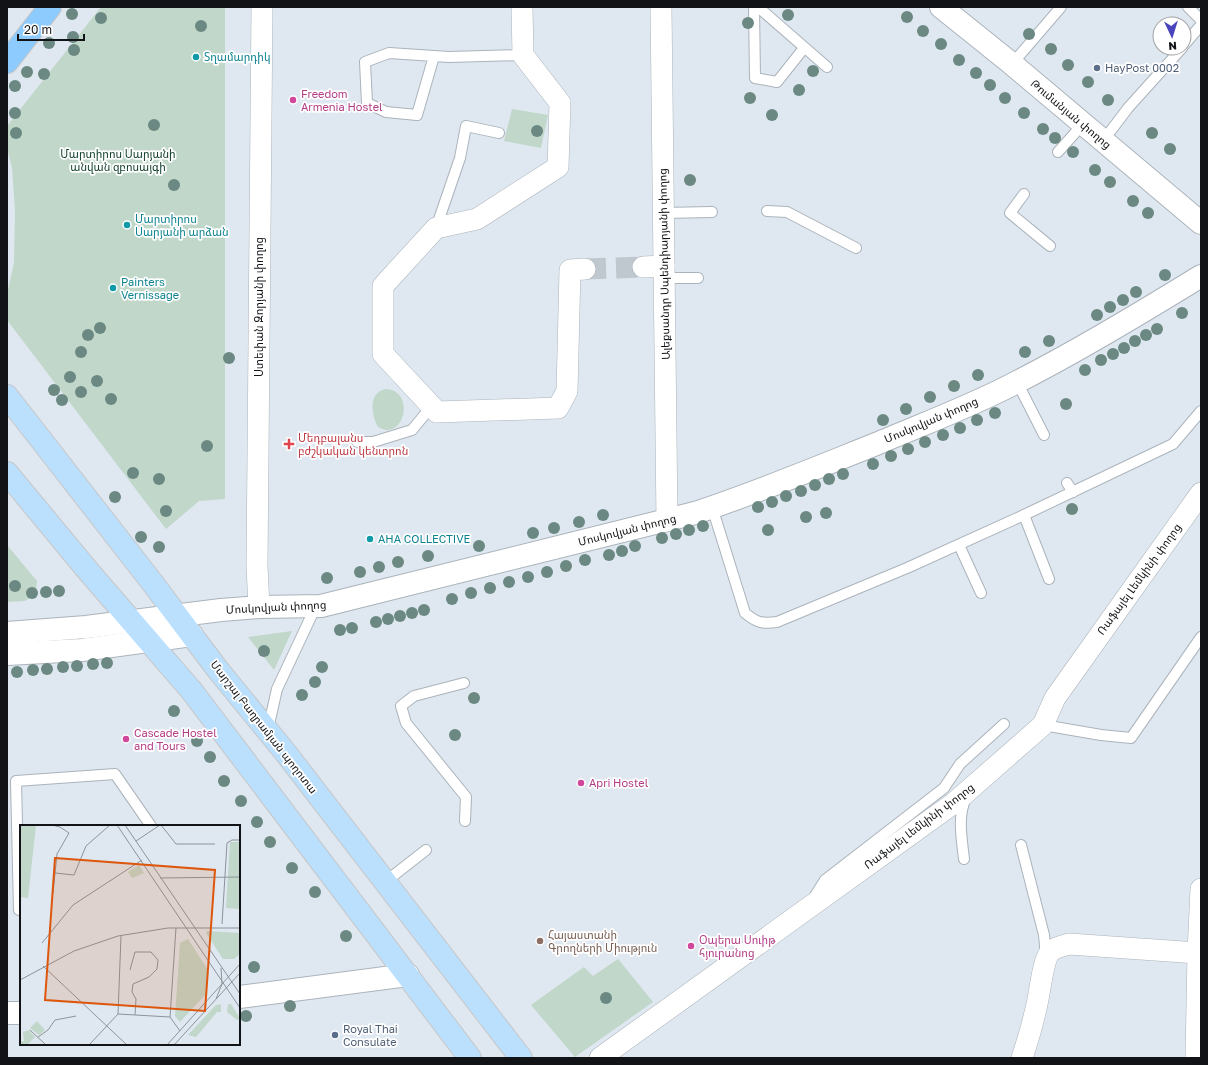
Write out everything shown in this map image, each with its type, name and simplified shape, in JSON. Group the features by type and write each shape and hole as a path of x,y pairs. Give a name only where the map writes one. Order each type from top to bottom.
{"highway":[{"path":"7,62 50,7"}],"main road":[{"name":"Թումանյան փողոց","path":"941,7 1012,64 1201,223"},
{"name":"Մոսկովյան փողոց","path":"7,633 86,627 259,607 321,606 667,520 736,500 843,457 1017,382 1104,335 1201,276"},
{"name":"Մարշալ Բաղրամյան պողոտա","path":"7,396 521,1058"},
{"path":"7,473 89,572 191,690 470,1058"},
{"path":"7,654 82,650 192,635"},
{"path":"240,997 408,975"},
{"path":"7,1014 20,1013"}],"street":[{"name":"Ստեփան Զորյանի փողոց","path":"259,607 257,558 262,7"},
{"path":"522,7 523,55 560,103 558,167 477,218 436,228 383,286 383,354 437,412 558,408 568,391 570,270 585,269"},
{"name":"Ալեքսանդր Սպենդիարյանի փողոց","path":"661,7 663,213 657,270 667,520"},
{"name":"Ռաֆայել Լեմկինի փողոց","path":"600,1058 954,803 1043,725 1055,698 1201,493"},
{"path":"1196,1058 1201,889"},
{"path":"1022,1058 1030,1033 1047,958 1052,951 1069,944 1198,953"}],"lane":[{"path":"754,7 755,78 777,82 804,48"},
{"path":"758,7 827,67"},
{"path":"1012,64 1061,7"},
{"path":"1188,7 1201,20"},
{"path":"434,56 417,115 386,112 367,103 365,62 390,53 449,57 523,55"},
{"path":"1103,141 1128,108 1175,56"},
{"path":"1058,152 1083,124"},
{"path":"436,228 460,158 466,126 499,133"},
{"path":"1024,194 1010,213 1050,246"},
{"path":"663,213 712,212"},
{"path":"767,212 787,212 856,248"},
{"path":"657,270 698,278"},
{"path":"1017,382 1044,435"},
{"path":"357,442 373,442 412,430 432,407"},
{"path":"712,507 745,613 753,620 765,623 777,622 959,545 1173,444 1201,411"},
{"path":"1067,483 1073,492"},
{"path":"1024,515 1049,579"},
{"path":"959,545 981,594"},
{"path":"268,731 277,689 316,606"},
{"path":"1043,725 1101,735 1131,738 1201,637"},
{"path":"464,683 414,696 401,706 406,723 466,797 466,821"},
{"path":"807,910 825,880 944,788 960,764 1004,724"},
{"path":"20,910 16,780 115,774 150,825"},
{"path":"964,859 961,814 964,801 970,788"},
{"path":"1021,845 1044,935 1047,958"},
{"path":"385,882 426,850"}],"green space":[{"name":"Մարտիրոս Սարյանի անվան զբոսայգի","path":"101,7 225,7 225,499 199,501 166,529 7,320 7,294 14,263 15,210 12,168 7,148 7,126"},
{"path":"512,109 548,115 541,148 504,141"},
{"path":"386,389 394,391 400,396 403,402 404,410 399,424 394,428 387,430 378,427 373,410 376,394"},
{"path":"7,545 37,581 36,594 25,601 7,602"},
{"path":"292,631 274,670 248,637"},
{"path":"618,959 653,1002 575,1057 531,1005 584,967 593,976"}],"tunnel":[{"path":"585,269 643,267"}],"place":[{"name":"Տղամարդիկ","path":"196,57"},
{"name":"HayPost 0002","path":"1097,68"},
{"name":"Freedom Armenia Hostel","path":"293,100"},
{"name":"Մարտիրոս Սարյանի արձան","path":"127,225"},
{"name":"Painters Vernissage","path":"113,288"},
{"name":"Մեդբալանս բժշկական կենտրոն","path":"289,444"},
{"name":"AHA COLLECTIVE","path":"370,539"},
{"name":"Cascade Hostel and Tours","path":"126,739"},
{"name":"Apri Hostel","path":"581,783"},
{"name":"Հայաստանի Գրողների Միություն","path":"540,941"},
{"name":"Օպերա Սուիթ հյուրանոց","path":"691,946"},
{"name":"Royal Thai Consulate","path":"335,1035"}]}
